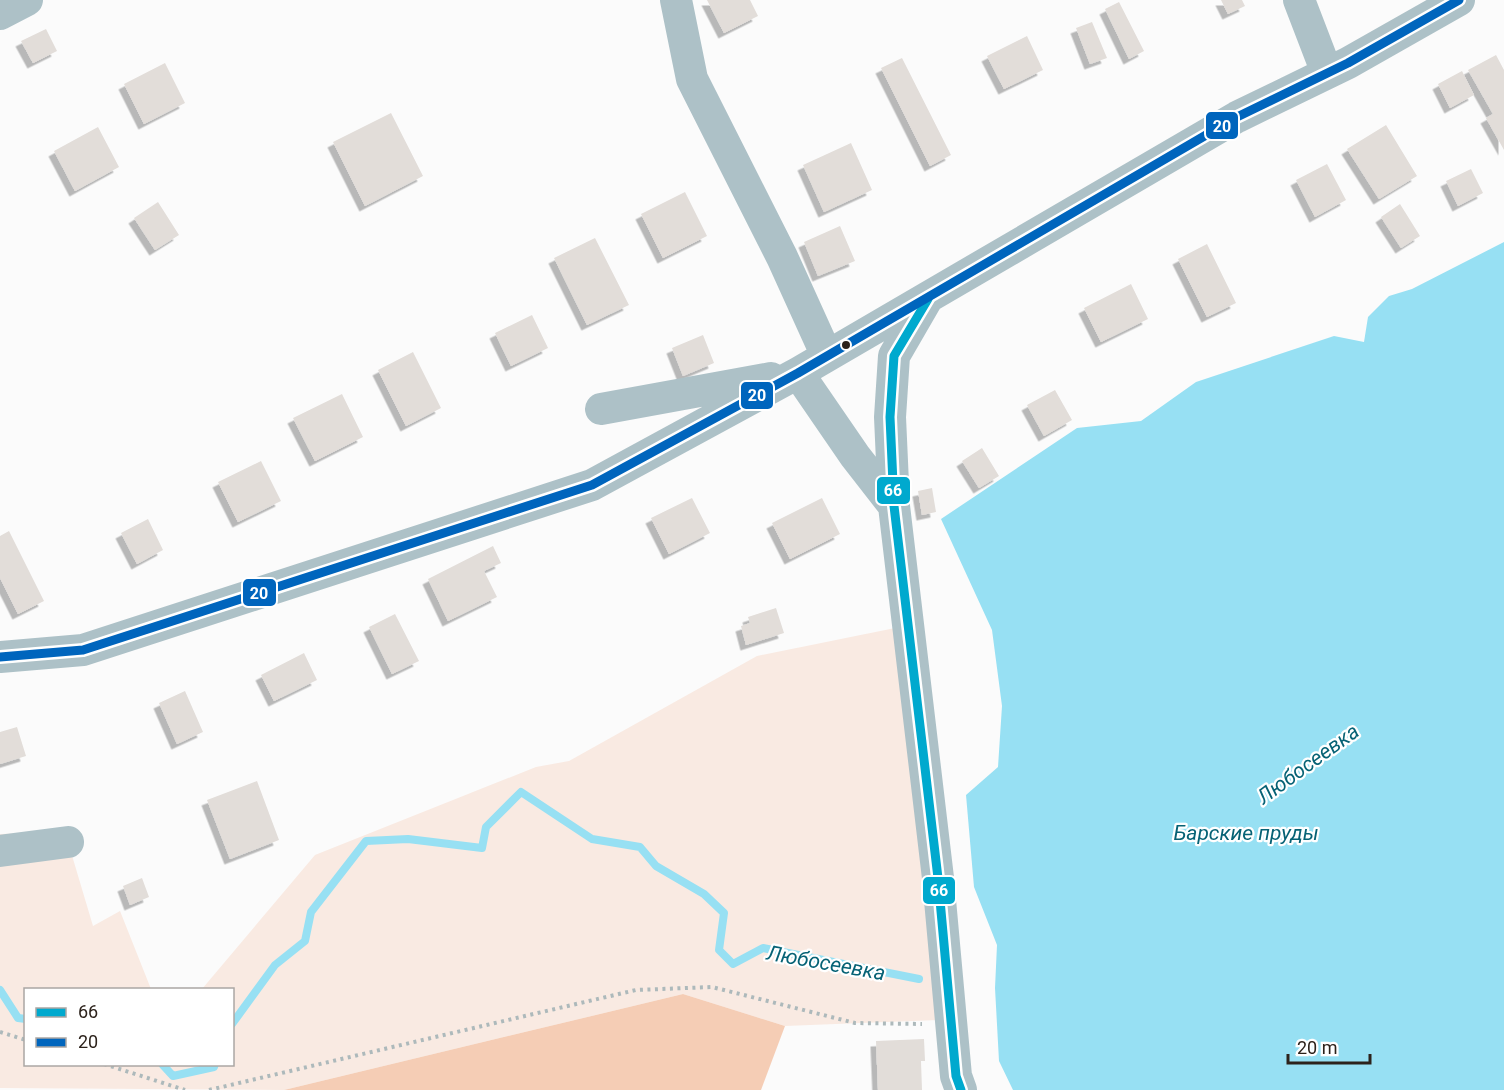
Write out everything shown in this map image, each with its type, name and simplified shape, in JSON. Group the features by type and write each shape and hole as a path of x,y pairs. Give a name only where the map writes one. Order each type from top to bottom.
{"street":[{"path":"0,14 27,0"},
{"path":"676,0 692,79 782,257 826,354"},
{"path":"1299,0 1340,75"},
{"path":"0,657 83,650 592,485 928,299 1237,117 1340,75 1459,0"},
{"path":"928,299 894,356 890,417 894,506 956,1076 961,1090"},
{"path":"861,336 894,356"},
{"path":"602,409 798,373"},
{"path":"798,373 855,456 894,506"},
{"path":"0,851 68,842"}],"path":[{"path":"209,1090 636,990 712,987 855,1023 952,1024"},
{"path":"0,1032 24,1039"},
{"path":"107,1066 185,1090"}],"shaded area":[{"path":"900,627 938,1020 785,1026 683,994 284,1090 0,1088 0,834 65,832 93,926 120,911 151,988 24,988 24,1066 234,1066 234,988 203,988 315,855 536,767 569,761 757,656"},
{"path":"683,994 785,1026 761,1090 284,1090"}],"water":[{"name":"Барские пруды","path":"1504,242 1504,1090 1013,1090 999,1061 995,988 997,945 974,887 966,795 998,767 1002,706 992,630 941,519 1077,428 1141,421 1196,382 1334,336 1364,342 1368,317 1389,296 1412,289"}],"building":[{"path":"707,0 750,0 758,16 724,33"},
{"path":"1221,0 1242,0 1245,6 1228,14"},
{"path":"1119,2 1144,51 1129,59 1105,9"},
{"path":"1092,22 1107,58 1090,64 1076,28"},
{"path":"46,29 57,51 33,63 21,41"},
{"path":"1027,36 1043,70 1004,89 987,56"},
{"path":"1496,55 1504,70 1504,150 1486,118 1493,114 1468,70"},
{"path":"902,58 951,155 930,166 881,68"},
{"path":"165,63 185,103 144,124 124,84"},
{"path":"1462,71 1474,95 1450,108 1438,84"},
{"path":"391,113 423,176 365,206 333,142"},
{"path":"1386,125 1417,176 1379,199 1347,149"},
{"path":"98,127 119,167 75,191 54,151"},
{"path":"851,143 872,190 824,212 803,165"},
{"path":"1327,164 1346,200 1315,217 1296,180"},
{"path":"1471,169 1483,193 1458,206 1446,181"},
{"path":"685,192 707,236 663,258 641,214"},
{"path":"158,202 179,235 155,250 134,218"},
{"path":"1400,204 1420,236 1401,248 1381,217"},
{"path":"840,226 855,261 818,276 804,242"},
{"path":"595,238 629,305 587,325 554,258"},
{"path":"1207,244 1236,303 1207,317 1178,259"},
{"path":"1131,284 1148,319 1101,342 1084,308"},
{"path":"532,315 548,348 511,366 495,333"},
{"path":"703,335 714,363 683,376 672,348"},
{"path":"413,352 441,408 406,426 378,370"},
{"path":"1055,390 1072,420 1044,436 1027,405"},
{"path":"342,394 363,437 315,461 293,418"},
{"path":"982,448 999,476 979,488 962,461"},
{"path":"261,461 281,501 238,522 218,482"},
{"path":"932,488 936,512 922,515 918,491"},
{"path":"692,498 710,533 669,554 651,518"},
{"path":"822,498 840,534 790,559 772,523"},
{"path":"148,519 163,550 137,564 121,533"},
{"path":"9,531 44,601 18,614 0,578 0,536"},
{"path":"493,546 501,563 484,571 497,597 448,621 428,579"},
{"path":"776,608 784,633 746,645 741,626 750,623 748,617"},
{"path":"395,614 419,661 392,674 369,627"},
{"path":"304,653 317,680 274,701 261,675"},
{"path":"185,691 203,732 177,744 159,703"},
{"path":"17,727 26,756 0,764 0,732"},
{"path":"257,781 279,840 230,859 207,800"},
{"path":"142,878 149,897 130,905 123,886"},
{"path":"924,1039 925,1061 921,1061 922,1090 878,1090 876,1041"}],"waterway":[{"name":"Любосеевка","path":"234,1021 275,965 305,941 311,912 366,841 408,839 482,848 486,827 521,792 592,839 640,847 656,866 704,894 724,913 719,950 733,964 763,948 919,979"},
{"name":"Любосеевка","path":"0,990 18,1018 24,1019"},
{"name":"Любосеевка","path":"164,1066 173,1076 214,1066"}],"transit line":[{"name":"20","path":"0,657 83,650 592,485 798,373 1237,117 1348,63 1459,0"},
{"name":"66","path":"928,299 894,356 890,417 894,506 938,878 956,1076 961,1090"}]}
